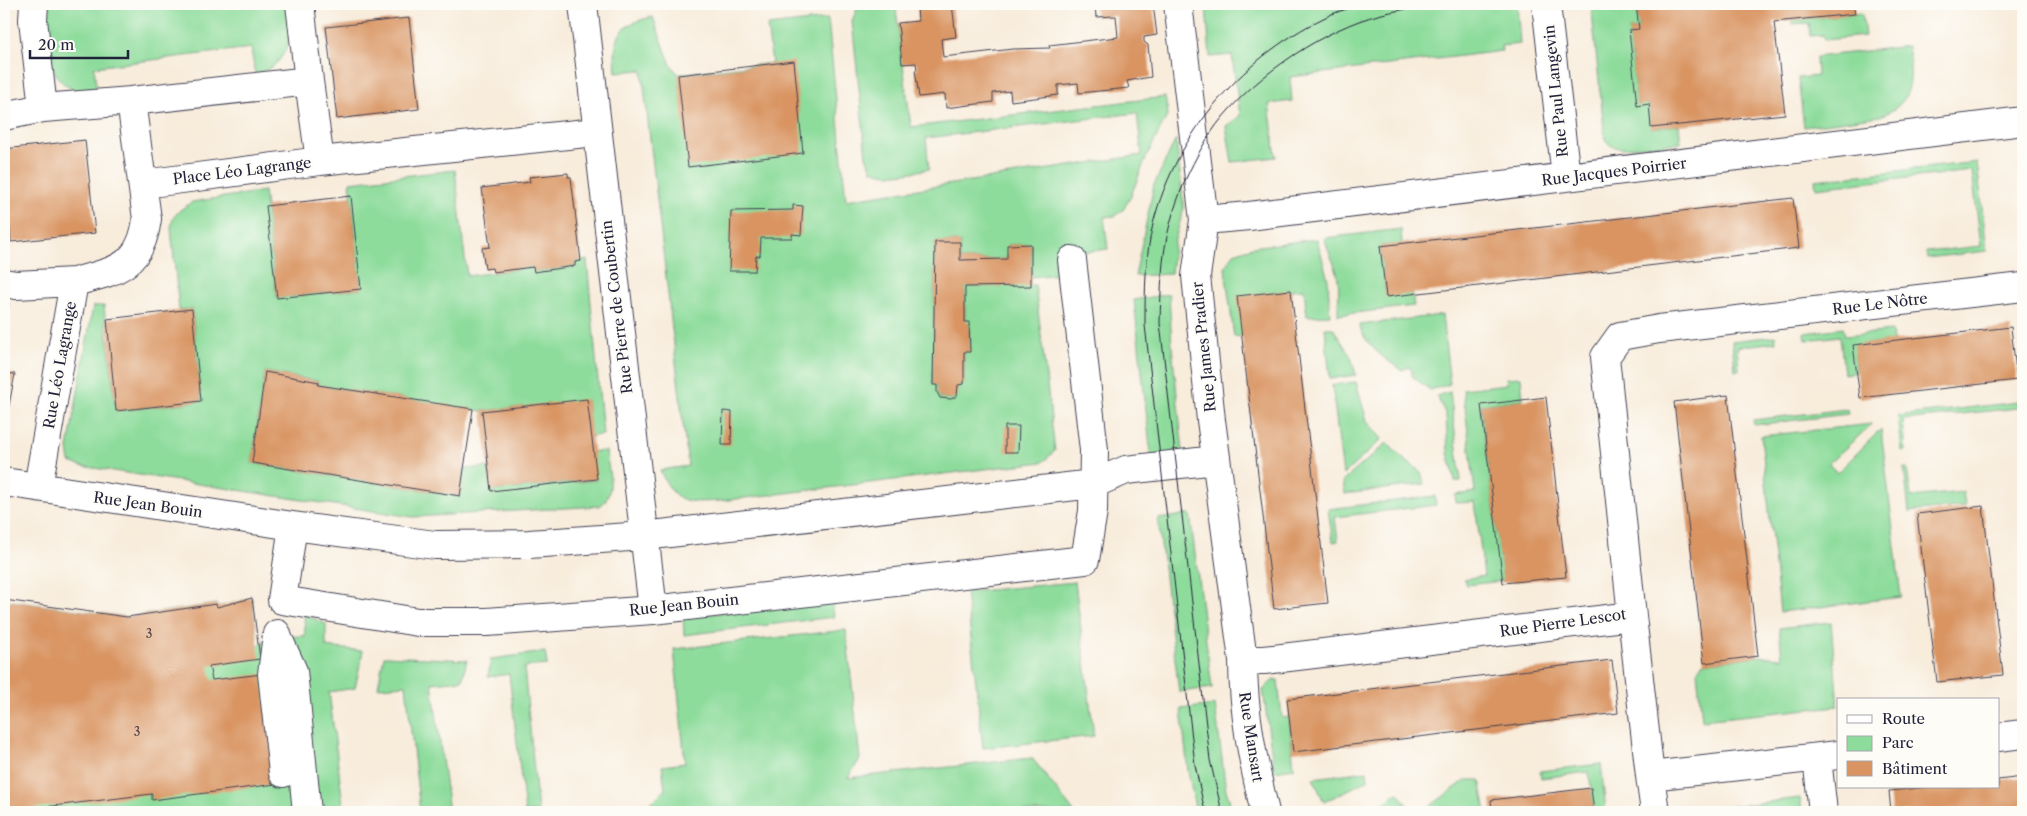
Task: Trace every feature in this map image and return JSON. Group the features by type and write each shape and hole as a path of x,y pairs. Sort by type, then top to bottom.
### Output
{"street":[{"path":"34,4 33,20 43,108"},
{"name":"Place Léo Lagrange","path":"143,184 320,161 308,81 300,4"},
{"name":"Rue Pierre de Coubertin","path":"583,4 596,132 653,610"},
{"name":"Rue James Pradier","path":"1178,4 1204,220 1196,276 1216,460 1243,660"},
{"name":"Rue Paul Langevin","path":"1546,4 1566,177"},
{"path":"4,116 43,108 131,101 308,81"},
{"path":"74,282 106,274 126,263 138,251 145,237 147,219 131,101"},
{"name":"Rue Jacques Poirrier","path":"1204,220 2023,122"},
{"path":"320,161 596,132"},
{"path":"1072,260 1094,450 1093,484"},
{"name":"Rue Léo Lagrange","path":"4,283 16,285 74,282 38,487"},
{"name":"Rue Le Nôtre","path":"1738,320 2023,287"},
{"name":"Rue Pierre Lescot","path":"1243,660 1264,660 1632,616 1605,357 1620,336 1659,329 1738,320"},
{"name":"Rue Jean Bouin","path":"4,482 293,526 436,545 529,544 644,536 1093,484 1126,470 1216,460"},
{"name":"Rue Jean Bouin","path":"282,600 384,617 444,623 516,620 653,610 1086,560 1093,510 1093,484"},
{"path":"283,773 272,674 293,526"},
{"path":"1632,616 1655,812"},
{"path":"277,636 293,671 307,812"},
{"name":"Rue Mansart","path":"1243,660 1243,691 1249,742 1265,812"},
{"path":"2000,737 2023,734"},
{"path":"1650,776 1828,756 1823,812"}],"green space":[{"path":"45,4 286,4 291,29 287,46 279,60 269,69 255,74 251,48 94,67 97,93 79,91 66,85 57,76 48,50"},
{"path":"859,4 947,4 896,9 911,127 1165,97 1168,114 1146,158 1130,198 1123,210 1115,216 1104,217 1108,249 1056,255 1058,274 1031,277 1031,244 1008,245 1007,259 960,260 960,242 935,242 933,384 937,385 937,392 940,398 951,399 957,396 958,385 964,384 964,352 970,351 969,322 965,322 965,287 1035,285 1055,451 1043,462 720,501 698,502 682,499 671,489 660,470 688,466 642,70 616,72 615,50 620,34 625,29 641,20 653,17 670,63 678,74 772,63 767,26 828,19 846,200 1142,155 1137,113 926,138 929,169 893,174 872,170 866,156 852,21"},
{"path":"1226,4 1517,4 1520,44 1501,46 1502,51 1290,77 1292,101 1269,104 1276,157 1232,162 1226,126 1240,116 1232,55 1210,57 1206,6"},
{"path":"1591,4 1636,4 1639,29 1629,30 1637,105 1649,104 1651,128 1679,125 1681,143 1622,148 1612,146 1605,139"},
{"path":"1862,13 1865,36 1824,40 1823,35 1810,36 1809,23 1792,24 1792,20"},
{"path":"1908,46 1909,88 1900,104 1880,116 1804,127 1798,78 1817,76 1816,57"},
{"path":"1176,139 1184,208 1174,243 1171,274 1135,276 1154,185"},
{"path":"1977,162 1987,251 1927,258 1926,252 1981,246 1972,171 1816,188 1815,180"},
{"path":"455,170 467,276 533,267 535,272 575,266 575,262 587,260 603,435 591,436 587,400 482,411 318,385 318,381 265,372 252,463 460,496 464,469 488,467 492,491 596,480 593,452 606,451 610,488 605,501 600,506 413,517 81,466 70,462 68,448 93,306 104,306 116,411 201,401 192,309 179,310 171,228 173,218 180,210 192,202 264,191 277,298 361,289 350,182"},
{"path":"1401,229 1402,244 1380,246 1386,296 1412,293 1414,306 1338,315 1338,278 1325,238"},
{"path":"1317,239 1328,280 1330,315 1307,316 1304,289 1291,290 1242,336 1234,337 1225,268 1234,253 1252,247"},
{"path":"1169,294 1172,347 1183,452 1151,456 1134,300"},
{"path":"1442,315 1450,384 1430,390 1412,376 1412,371 1409,367 1402,370 1376,351 1362,333 1359,325"},
{"path":"1325,328 1333,328 1351,357 1356,375 1330,379"},
{"path":"1843,328 1845,336 1892,331 1893,341 1854,345 1856,372 1844,374 1840,336 1806,340 1805,333"},
{"path":"1775,336 1776,342 1737,347 1739,370 1735,370 1732,341"},
{"path":"1521,377 1523,399 1481,405 1503,581 1466,585 1464,579 1484,576 1475,502 1456,503 1455,495 1475,492 1463,389 1507,384 1506,378"},
{"path":"1356,382 1367,421 1382,439 1343,475 1332,385"},
{"path":"1450,392 1461,481 1455,481 1448,452 1446,415 1437,396"},
{"path":"2018,402 2018,408 1903,420 1906,451 1902,451 1898,416"},
{"path":"1847,409 1848,414 1754,425 1753,420"},
{"path":"1872,424 1829,463 1837,473 1881,429 1901,597 1780,612 1761,436"},
{"path":"1387,443 1402,458 1421,472 1424,484 1345,494 1343,481"},
{"path":"1904,468 1907,468 1911,497 1963,492 1965,506 1909,512"},
{"path":"1435,496 1436,505 1335,517 1338,541 1333,542 1328,509"},
{"path":"1190,514 1212,688 1179,692 1158,519"},
{"path":"1075,582 1094,736 983,748 966,592"},
{"path":"252,598 258,646 269,637 305,636 304,614 326,624 326,647 363,651 355,688 329,692 344,812 4,812 4,600 127,617 216,604 218,607"},
{"path":"832,600 834,617 684,635 683,617"},
{"path":"1831,622 1837,706 1702,720 1697,671 1704,663 1758,656 1782,658 1779,628"},
{"path":"846,630 860,759 848,778 1032,758 1074,812 600,812 644,809 665,790 662,766 685,763 674,649"},
{"path":"545,652 547,665 524,667 538,812 525,812 509,674 488,677 491,659"},
{"path":"384,656 467,660 462,680 432,683 449,812 420,812 406,685 378,687"},
{"path":"1273,680 1278,680 1282,718 1289,717 1294,768 1274,771 1263,690"},
{"path":"1215,705 1226,790 1233,812 1196,812 1188,771 1181,709"},
{"path":"1601,764 1606,812 1594,812 1589,772 1541,778 1540,771"},
{"path":"1367,771 1368,780 1324,802 1313,778"},
{"path":"1466,780 1480,780 1486,812 1422,812"},
{"path":"1397,792 1407,804 1395,812 1374,812"},
{"path":"1800,798 1802,812 1686,812"}],"building":[{"path":"952,4 956,37 941,39 943,57 1013,49 1050,48 1049,45 1118,37 1116,16 1096,17 1095,4 1153,4 1157,35 1144,37 1144,42 1148,45 1151,77 1127,81 1129,88 1079,93 1078,83 1058,85 1058,95 1011,101 1010,91 993,93 993,102 946,108 945,94 919,97 915,70 917,70 916,63 902,64 898,23 918,21 917,7"},
{"path":"1636,4 1853,4 1855,14 1774,22 1785,114 1651,128 1649,104 1637,106 1629,30 1639,29"},
{"path":"409,18 419,109 337,119 326,27"},
{"path":"794,61 803,153 688,167 678,75"},
{"path":"85,140 95,233 11,242 4,149"},
{"path":"568,173 568,177 571,177 581,261 575,262 575,266 534,272 533,267 493,272 492,268 485,269 482,248 490,247 482,188 530,182 529,177"},
{"path":"351,196 361,289 277,298 266,206"},
{"path":"1793,198 1799,248 1386,297 1380,246"},
{"path":"793,205 803,206 801,235 792,234 792,238 761,238 760,256 756,256 755,271 729,271 731,211 793,210"},
{"path":"935,242 960,242 960,260 1007,259 1007,245 1031,244 1031,286 965,287 965,322 969,322 970,352 964,352 964,384 958,385 957,396 951,399 940,398 937,392 937,385 933,385"},
{"path":"1291,290 1328,603 1274,609 1237,296"},
{"path":"4,302 9,303 5,330 4,330"},
{"path":"192,309 201,401 116,411 107,319"},
{"path":"2011,327 2017,380 1860,398 1853,345"},
{"path":"265,372 319,382 318,385 473,409 460,496 252,463"},
{"path":"4,373 15,374 6,421 4,420"},
{"path":"1728,395 1758,656 1704,663 1674,402"},
{"path":"1546,397 1566,577 1503,583 1481,405"},
{"path":"587,399 597,479 491,491 482,411"},
{"path":"723,411 732,412 731,445 722,445"},
{"path":"1005,426 1019,426 1018,452 1005,452"},
{"path":"1983,506 2003,675 1937,682 1917,514"},
{"path":"252,598 260,659 209,666 212,680 262,674 276,784 152,800 152,794 4,812 4,600 127,617 216,604 217,607"},
{"path":"1612,660 1618,713 1293,752 1287,699"},
{"path":"2023,777 2023,812 1891,812 1889,791 1919,788 2000,788 2000,780"},
{"path":"1591,788 1594,812 1492,812 1491,800"}],"tram line":[{"path":"1205,812 1195,765 1145,325 1146,274 1150,236 1164,190 1179,158 1197,127 1219,99 1244,73 1271,50 1301,30 1332,14 1364,4"},
{"path":"1222,812 1210,760 1160,323 1163,261 1170,224 1188,173 1204,144 1233,106 1272,70 1316,41 1359,21 1391,12 1445,4"}]}
